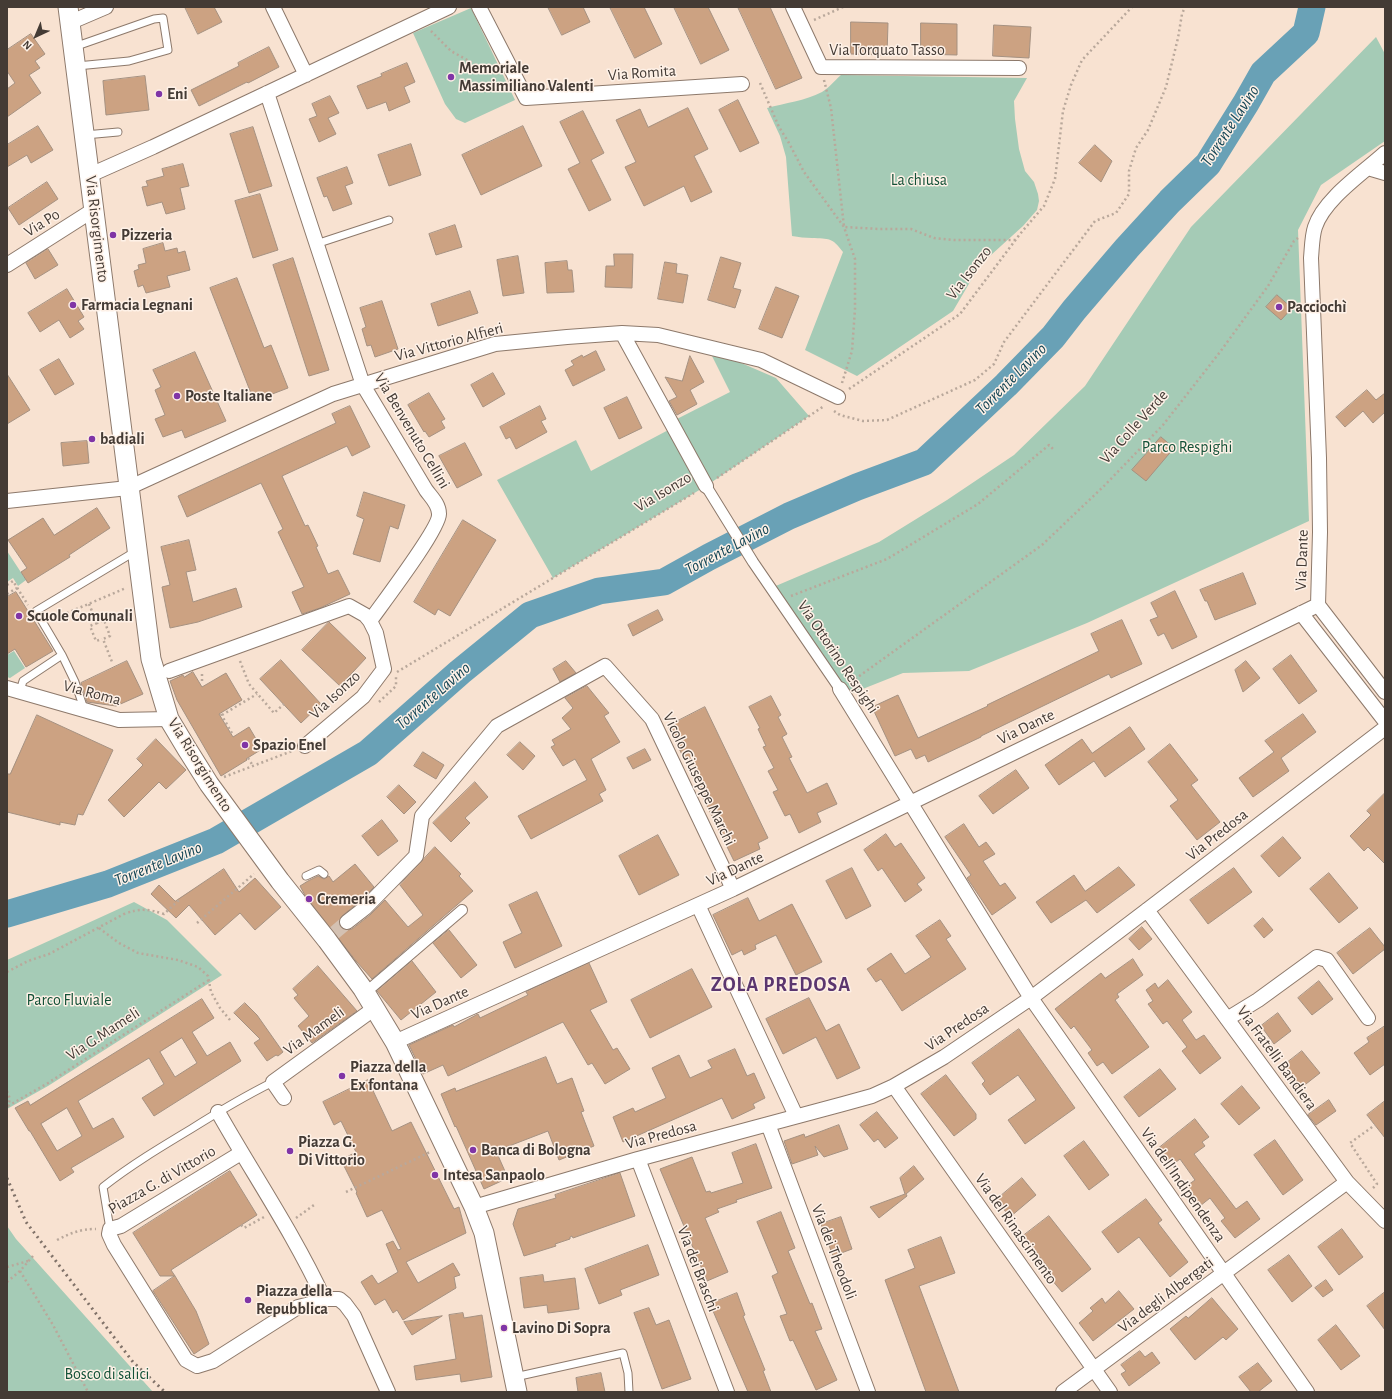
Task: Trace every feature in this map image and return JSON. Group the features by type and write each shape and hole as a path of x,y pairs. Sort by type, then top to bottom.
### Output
{"main road":[{"name":"Via Risorgimento","path":"69,15 95,210 128,488 138,550 151,659 169,718 209,784 280,881 330,937 395,1042 445,1145 484,1232 515,1384"}],"street":[{"name":"Via Risorgimento","path":"69,15 106,7"},
{"path":"273,7 306,74"},
{"path":"90,175 154,148 306,74 449,7"},
{"name":"Via Romita","path":"479,7 526,98 742,84"},
{"name":"Via Torquato Tasso","path":"793,7 821,67 1019,68"},
{"name":"Via Benvenuto Cellini","path":"267,93 363,385 437,506 439,515 432,533 370,621"},
{"path":"1368,168 1385,153"},
{"path":"1368,168 1385,173"},
{"name":"Via Dante","path":"395,1042 733,889 1318,605 1320,532 1319,458 1312,258 1313,236 1319,217 1330,202 1368,168"},
{"name":"Via Po","path":"7,265 95,210"},
{"name":"Via Vittorio Alfieri","path":"7,501 128,488 333,394 495,344 622,333 658,335 761,360 838,397"},
{"name":"Via Ottorino Respighi","path":"622,333 706,486 752,562 840,689 1031,998"},
{"path":"1318,605 1385,692"},
{"path":"168,671 349,606 365,615 370,621"},
{"path":"1301,613 1385,721"},
{"name":"Via Isonzo","path":"305,746 363,697 384,669 376,633 370,621"},
{"name":"Vicolo Giuseppe Marchi","path":"347,922 365,908 416,856 422,816 497,726 605,666 652,719 733,889"},
{"name":"Via Roma","path":"14,690 119,720 169,718"},
{"name":"Via Predosa","path":"474,1207 638,1159 872,1096 894,1086 944,1057 1031,998 1385,728"},
{"path":"698,905 796,1116"},
{"path":"370,1000 462,910"},
{"name":"Via Fratelli Bandiera","path":"1147,910 1347,1182 1385,1221"},
{"path":"1227,1019 1258,1000 1317,957 1327,960 1368,1018"},
{"name":"Via dell'Indipendenza","path":"1031,998 1308,1392"},
{"name":"Via Mameli","path":"273,1082 370,1000"},
{"path":"273,1082 284,1098"},
{"name":"Via del Rinascimento","path":"894,1086 1110,1392"},
{"name":"Piazza G. di Vittorio","path":"218,1112 285,1226 324,1299"},
{"name":"Via dei Theodoli","path":"768,1124 868,1392"},
{"name":"Piazza G. di Vittorio","path":"110,1229 121,1226 241,1153"},
{"name":"Via dei Braschi","path":"638,1159 727,1392"},
{"name":"Via degli Albergati","path":"1063,1392 1347,1182"},
{"path":"110,1229 110,1234 114,1245 186,1360 197,1366 213,1361 298,1307 310,1304 317,1300 339,1299 354,1316 388,1392"}],"lane":[{"path":"74,47 154,19 163,18 168,50 129,61 76,66"},
{"path":"85,135 118,132"},
{"path":"316,244 389,220"},
{"path":"84,709 75,682 62,655 36,611 138,550"},
{"path":"14,690 23,681 62,655"},
{"path":"306,876 319,870 324,874"},
{"name":"Piazza G. di Vittorio","path":"110,1229 103,1187 135,1164 218,1112 273,1082"},
{"path":"515,1384 623,1353 628,1373 629,1392"}],"path":[{"path":"802,25 843,7"},
{"name":"Via Isonzo","path":"375,706 396,686 396,673 706,486 960,314 1020,234 1044,206 1055,179 1063,111 1071,85 1082,60 1132,7"},
{"path":"826,405 840,415 863,421 887,420 975,380 994,364 1004,342 1095,221 1116,213 1129,194 1129,171 1136,148 1148,130 1166,87 1178,38 1182,14 1185,7"},
{"path":"421,20 450,51 485,70 517,80"},
{"path":"821,67 831,108 844,227 855,259 855,309 852,351 845,370"},
{"path":"760,83 779,127 804,172 844,227"},
{"path":"844,227 879,229 911,228 934,238 954,240 1016,240"},
{"name":"Via Colle Verde","path":"840,689 1042,545 1104,486 1163,425 1220,352 1259,298 1299,236"},
{"path":"780,601 887,559 978,504 1049,445 1054,449"},
{"path":"7,585 13,581 17,588 7,594"},
{"path":"48,621 142,582"},
{"path":"89,604 97,623"},
{"path":"104,620 110,636 96,641 90,626 97,623 104,620"},
{"path":"102,639 112,662"},
{"path":"234,647 249,684 257,694 274,713 284,704"},
{"path":"202,684 203,677"},
{"path":"233,735 221,714 257,694"},
{"path":"209,784 213,781 305,746"},
{"path":"248,758 253,766"},
{"path":"197,924 259,870"},
{"path":"7,972 28,961 49,954 124,914 136,910 151,910 164,914 179,900"},
{"path":"99,928 119,943 138,953 178,960 198,967 208,976 212,992 220,1008 230,1020"},
{"name":"Via G.Mameli","path":"7,1107 48,1083 209,980"},
{"path":"7,1091 10,1099 7,1107"},
{"path":"1364,1199 1377,1184 1350,1143 1374,1124"},
{"path":"346,1192 445,1145"},
{"path":"242,1225 244,1228 267,1215"},
{"path":"57,1240 73,1232 87,1229 110,1229"},
{"path":"7,1282 20,1271 33,1256"},
{"path":"7,1267 28,1261"},
{"path":"20,1271 53,1325 88,1392"}],"green space":[{"path":"471,8 515,100 465,123 456,119 445,104 413,33"},
{"name":"Parco Respighi","path":"1376,37 1385,54 1385,141 1321,185 1298,230 1309,521 1087,623 969,671 903,673 845,696 771,588 879,542 947,500 1014,455 1085,386 1191,227"},
{"name":"La chiusa","path":"841,75 1027,78 1014,101 1015,119 1019,149 1025,171 1034,182 1039,201 1037,210 1023,226 980,265 953,311 857,376 805,350 843,252 833,241 830,240 792,236 786,157 780,136 767,108 802,100 822,92"},
{"path":"711,354 732,359 776,378 809,416 706,486 553,578 497,480 576,440 591,471 674,427 671,422 730,392"},
{"path":"7,551 26,580 18,586 13,578 7,582"},
{"path":"14,651 25,668 10,678 7,677 7,655"},
{"name":"Parco Fluviale","path":"134,902 167,920 222,975 48,1086 7,1109 7,960"},
{"name":"Bosco di salici","path":"7,1226 16,1239 153,1392 7,1392"}],"building":[{"path":"185,7 214,7 222,22 198,34"},
{"path":"548,7 583,7 590,22 562,35"},
{"path":"610,7 644,7 662,44 635,58"},
{"path":"674,7 708,7 729,50 701,64"},
{"path":"738,7 770,7 802,78 776,89"},
{"path":"851,22 888,23 887,55 851,54"},
{"path":"921,23 957,24 957,55 921,54"},
{"path":"994,25 1031,27 1029,58 993,56"},
{"path":"31,34 45,54 35,61 40,68 29,75 41,93 7,117 7,89 15,83 7,71 7,50"},
{"path":"269,47 279,67 199,106 191,90 239,66 238,63"},
{"path":"407,63 415,82 404,87 410,102 389,111 386,102 367,109 357,86 382,76 381,74"},
{"path":"145,76 149,110 106,115 103,81"},
{"path":"330,96 339,113 328,118 336,134 319,142 309,119 317,116 312,104"},
{"path":"738,100 759,143 740,152 719,110"},
{"path":"688,108 708,149 694,156 712,192 691,202 684,186 644,206 625,167 636,162 616,120 640,109 648,127"},
{"path":"583,111 604,153 591,160 611,200 589,211 568,169 580,163 560,122"},
{"path":"38,126 53,150 31,163 27,155 7,167 7,145"},
{"path":"523,126 542,166 481,195 462,155"},
{"path":"253,127 272,186 249,193 230,134"},
{"path":"411,144 421,175 389,186 378,155"},
{"path":"1095,145 1112,161 1101,182 1079,163"},
{"path":"183,164 189,186 180,188 185,209 166,214 162,202 147,206 142,187 148,186 146,181 164,176 162,169"},
{"path":"347,167 353,183 345,186 352,204 333,211 327,196 324,197 317,178"},
{"path":"47,182 58,199 19,225 8,208"},
{"path":"260,194 278,250 253,258 235,201"},
{"path":"455,225 462,247 436,255 429,234"},
{"path":"163,243 165,251 177,248 178,253 185,251 190,270 167,276 170,287 146,293 143,285 138,287 134,271 139,269 138,265 146,263 143,249"},
{"path":"48,249 58,265 35,279 26,263"},
{"path":"614,254 633,254 632,288 605,287 606,266 614,266"},
{"path":"518,256 524,293 503,296 497,260"},
{"path":"721,257 741,263 733,288 741,290 735,308 708,300"},
{"path":"293,258 329,370 309,376 273,265"},
{"path":"567,261 568,270 572,270 574,292 547,293 545,263"},
{"path":"665,262 677,264 676,273 688,275 683,303 658,299"},
{"path":"237,278 264,348 271,345 288,388 254,401 210,288"},
{"path":"776,287 799,296 782,338 759,329"},
{"path":"67,289 84,317 78,321 84,329 70,338 59,320 40,332 28,313"},
{"path":"470,291 478,313 438,326 431,304"},
{"name":"Pacciochì","path":"1277,295 1292,308 1281,320 1266,307"},
{"path":"382,301 398,349 375,357 371,345 367,346 362,329 366,327 360,308"},
{"path":"596,351 605,370 573,386 565,370 574,365 571,361 582,355 583,357"},
{"path":"195,352 226,421 185,438 182,430 163,437 155,419 165,415 155,390 161,387 153,370"},
{"path":"690,356 704,382 690,390 697,404 677,415 669,401 677,397 665,377 682,381"},
{"path":"59,359 74,384 55,395 40,370"},
{"path":"493,373 505,394 483,407 471,385"},
{"path":"7,374 30,410 7,424"},
{"path":"1367,390 1376,400 1385,393 1385,412 1373,423 1363,411 1345,427 1336,417"},
{"path":"429,393 445,419 441,421 445,428 429,437 425,431 424,432 408,405"},
{"path":"627,397 642,428 619,439 604,408"},
{"path":"350,406 370,447 352,456 347,446 282,476 305,526 308,525 318,546 316,547 328,574 338,570 350,594 320,608 302,614 292,592 304,587 278,532 283,529 261,483 187,517 178,496 336,423 332,414"},
{"path":"540,406 546,419 541,421 547,432 516,449 510,437 506,439 500,427"},
{"path":"1161,437 1174,448 1146,481 1132,470"},
{"path":"87,441 89,463 63,466 61,443"},
{"path":"465,443 482,475 457,488 439,456"},
{"path":"364,492 405,505 398,529 390,526 380,562 353,554 364,519 357,516"},
{"path":"97,508 110,528 69,555 70,557 28,583 21,572 27,568 8,540 43,518 54,535"},
{"path":"463,520 496,540 450,616 438,609 435,615 414,602"},
{"path":"189,540 196,570 186,572 193,602 236,588 242,607 198,622 170,628 162,587 170,585 161,547"},
{"path":"1243,573 1256,604 1215,620 1207,601 1205,601 1200,590"},
{"path":"1175,591 1197,637 1172,649 1164,633 1158,636 1150,620 1158,617 1151,603"},
{"name":"Scuole Comunali","path":"16,592 53,651 26,667 15,649 7,654 7,597"},
{"path":"658,610 663,620 633,636 628,625"},
{"path":"1122,620 1142,664 1111,678 1109,674 928,762 925,755 916,759 911,749 895,756 872,707 898,695 918,738 988,706 987,705 1099,651 1091,634"},
{"path":"329,622 366,658 340,686 302,650"},
{"path":"1291,655 1317,691 1299,704 1273,669"},
{"path":"281,660 321,704 301,723 260,679"},
{"path":"127,661 143,694 116,706 87,702 81,683"},
{"path":"566,661 576,673 560,682 553,669"},
{"path":"1246,661 1260,678 1243,692 1235,670"},
{"path":"193,672 202,687 226,673 242,700 219,714 233,737 249,727 262,749 221,776 177,700 170,681 183,675 184,677"},
{"path":"587,686 609,713 604,716 620,742 591,759 606,790 599,794 603,801 531,839 518,816 587,780 575,759 563,766 551,747 555,745 552,740 571,729 562,718 573,708 565,698"},
{"path":"771,696 781,715 778,717 787,734 782,737 792,757 789,758 807,793 827,783 837,804 817,813 821,822 799,833 790,814 785,816 773,792 778,790 768,771 774,768 763,747 766,746 758,729 760,728 749,707"},
{"path":"705,707 768,838 758,843 760,849 734,861 668,726"},
{"path":"1303,714 1316,732 1281,758 1289,771 1253,797 1239,778 1274,752 1265,741"},
{"path":"37,715 113,750 83,815 78,814 75,825 60,822 60,825 7,812 7,774 10,774"},
{"path":"1130,727 1145,749 1105,777 1094,761 1059,785 1045,765 1082,739 1092,753"},
{"path":"156,739 186,770 166,789 159,782 124,817 108,800 143,765 137,759"},
{"path":"520,742 535,756 523,770 507,755"},
{"path":"1170,744 1198,780 1191,785 1220,822 1197,840 1170,806 1178,800 1148,762"},
{"path":"645,749 651,760 633,769 627,758"},
{"path":"423,752 444,765 436,779 414,766"},
{"path":"1016,770 1029,788 993,814 979,796"},
{"path":"475,782 488,797 465,818 470,823 451,842 433,823"},
{"path":"399,785 416,802 404,814 387,797"},
{"path":"1385,793 1385,864 1368,847 1364,851 1350,836 1371,815 1367,811"},
{"path":"382,820 398,841 378,856 362,836"},
{"path":"964,824 979,847 986,842 995,854 983,861 1000,886 1005,883 1016,898 992,915 967,878 971,875 945,837"},
{"path":"886,834 895,847 901,843 925,878 917,884 922,890 905,902 882,868 878,871 864,850"},
{"path":"658,835 679,875 639,895 619,856"},
{"path":"1283,837 1301,858 1279,877 1261,856"},
{"path":"435,847 461,874 459,876 473,891 372,979 306,897 300,886 318,876 324,879 329,876 333,882 355,864 374,887 342,916 339,923 341,927 348,930 352,929 370,915 385,900 408,927 423,915 400,885"},
{"path":"1119,867 1135,885 1097,913 1086,900 1051,923 1036,902 1074,875 1085,891"},
{"path":"852,868 871,906 846,919 826,881"},
{"path":"1234,868 1252,892 1208,924 1190,900"},
{"path":"224,869 239,892 255,878 281,907 255,930 240,913 215,935 189,905 176,918 151,894 159,885 175,901"},
{"path":"1329,873 1358,908 1339,923 1310,889"},
{"path":"537,892 562,946 515,968 503,942 522,933 509,905"},
{"path":"748,898 759,921 792,904 822,962 796,975 776,935 755,945 756,949 744,955 742,950 732,955 713,915"},
{"path":"1263,918 1273,930 1264,938 1254,926"},
{"path":"940,920 951,936 946,939 966,969 902,1011 881,979 876,982 867,969 891,953 905,974 931,957 916,936"},
{"path":"1142,927 1152,939 1139,950 1129,939"},
{"path":"1370,928 1385,949 1353,974 1337,953"},
{"path":"449,930 477,965 461,978 433,943"},
{"path":"1133,959 1143,975 1117,994 1119,997 1115,1000 1149,1047 1112,1074 1103,1062 1097,1066 1088,1053 1092,1050 1074,1026 1071,1029 1055,1009 1101,973 1105,978"},
{"path":"412,961 436,992 401,1020 377,991"},
{"path":"589,963 607,1002 590,1010 613,1050 617,1048 630,1069 605,1084 592,1063 588,1065 563,1022 448,1076 443,1065 423,1074 409,1045 453,1025 454,1027 478,1014 480,1018 528,995 526,992"},
{"path":"318,966 357,1011 312,1043 298,1026 309,1016 294,998 298,995 293,989"},
{"path":"692,969 712,1007 650,1038 631,1000"},
{"path":"1168,980 1192,1012 1182,1020 1196,1040 1204,1035 1221,1058 1200,1074 1182,1051 1187,1047 1167,1021 1163,1024 1148,1004 1153,1001 1146,990 1155,983 1158,988"},
{"path":"1319,981 1333,999 1312,1015 1298,998"},
{"path":"809,998 826,1031 839,1024 860,1068 837,1079 816,1037 783,1054 766,1019"},
{"path":"202,999 214,1018 192,1032 207,1056 230,1042 241,1061 154,1116 142,1098 164,1084 149,1058 78,1101 93,1129 113,1118 124,1137 71,1168 74,1172 60,1181 15,1108 28,1101 30,1105","holes":["182,1038 197,1063 175,1077 160,1052","67,1108 82,1136 57,1151 41,1124"]},
{"path":"245,1003 257,1015 283,1052 278,1056 276,1055 267,1061 254,1043 260,1039 234,1013"},
{"path":"1278,1013 1291,1031 1274,1044 1261,1026"},
{"path":"1385,1026 1385,1064 1370,1075 1354,1053 1369,1042 1367,1038"},
{"path":"1019,1029 1075,1108 1025,1144 1008,1120 1036,1100 1018,1075 990,1095 982,1084 985,1081 972,1063"},
{"path":"735,1049 747,1076 754,1073 765,1098 753,1104 755,1108 732,1119 722,1098 623,1142 613,1117 633,1108 635,1112 666,1098 652,1068 679,1055 690,1078 712,1068 708,1061"},
{"path":"1302,1051 1320,1073 1297,1091 1279,1069"},
{"path":"546,1057 557,1084 572,1078 584,1111 581,1112 594,1146 559,1160 548,1131 496,1151 508,1178 484,1189 441,1094 455,1088 456,1091"},
{"path":"1160,1069 1176,1089 1139,1117 1124,1097"},
{"path":"946,1075 976,1114 976,1119 954,1136 921,1094"},
{"path":"368,1080 392,1131 411,1122 454,1209 459,1207 466,1233 406,1262 418,1283 453,1263 460,1275 454,1277 456,1288 403,1320 397,1310 393,1313 385,1299 375,1305 361,1282 372,1275 378,1284 398,1272 386,1244 393,1241 398,1250 401,1249 382,1210 367,1217 356,1193 357,1192 341,1160 356,1152 341,1121 334,1125 323,1102"},
{"path":"1242,1086 1260,1108 1239,1125 1221,1104"},
{"path":"1329,1100 1336,1111 1316,1125 1308,1115"},
{"path":"1385,1101 1385,1138 1367,1115"},
{"path":"877,1112 898,1138 885,1148 878,1139 874,1142 860,1125"},
{"path":"1195,1119 1209,1137 1202,1142 1205,1146 1194,1154 1236,1209 1247,1201 1260,1219 1235,1238 1221,1221 1225,1218 1210,1198 1200,1206 1185,1187 1195,1180 1180,1159 1172,1165 1159,1148"},
{"path":"839,1125 848,1149 824,1157 815,1146 818,1155 792,1164 784,1141 804,1134 805,1137"},
{"path":"1275,1140 1303,1180 1283,1195 1254,1155"},
{"path":"1084,1141 1109,1175 1089,1190 1064,1156"},
{"path":"756,1144 772,1188 736,1200 737,1202 717,1209 719,1212 705,1218 728,1272 707,1281 660,1169 692,1157 706,1192 710,1191 711,1193 743,1183 732,1153"},
{"path":"914,1166 924,1179 906,1194 907,1196 879,1218 870,1207 905,1194 900,1178"},
{"path":"230,1171 257,1215 171,1270 175,1276 160,1276 133,1233"},
{"path":"620,1173 635,1216 573,1238 572,1236 570,1239 555,1244 556,1246 524,1256 513,1224 518,1209 556,1198 555,1195"},
{"path":"1022,1178 1036,1195 1010,1217 996,1200"},
{"path":"1146,1199 1162,1220 1158,1223 1188,1262 1170,1277 1139,1237 1118,1253 1102,1232"},
{"path":"781,1212 795,1248 788,1251 810,1304 812,1303 822,1329 815,1331 837,1380 816,1390 793,1340 790,1341 780,1316 787,1314 772,1276 778,1273 757,1222"},
{"path":"1049,1216 1091,1269 1062,1292 1046,1273 1050,1270 1023,1236"},
{"path":"841,1217 852,1249 833,1256 821,1224"},
{"path":"1342,1229 1363,1257 1339,1275 1318,1247"},
{"path":"941,1237 955,1273 919,1286 959,1392 926,1392 885,1280 915,1268 908,1250"},
{"path":"648,1245 659,1275 620,1290 622,1295 599,1304 585,1269"},
{"path":"1289,1255 1312,1286 1292,1302 1268,1270"},
{"path":"543,1275 544,1282 575,1278 579,1309 548,1313 547,1305 524,1308 520,1278"},
{"path":"175,1276 196,1311 209,1344 194,1354 153,1291"},
{"path":"1326,1280 1333,1290 1323,1297 1315,1288"},
{"path":"1119,1291 1134,1309 1093,1341 1079,1323 1093,1311 1090,1308 1102,1298 1105,1303"},
{"path":"1385,1292 1385,1330 1367,1306"},
{"path":"737,1293 745,1315 743,1316 765,1370 763,1371 771,1392 748,1392 710,1304"},
{"path":"1212,1298 1238,1329 1226,1340 1223,1337 1195,1360 1170,1329 1186,1316 1188,1318"},
{"path":"649,1308 656,1325 669,1320 691,1379 662,1389 634,1313"},
{"path":"463,1313 464,1318 482,1315 492,1377 461,1382 460,1374 416,1380 414,1366 456,1359 449,1315"},
{"path":"442,1316 412,1335 404,1322"},
{"path":"1336,1325 1360,1356 1341,1370 1318,1340"},
{"path":"1140,1351 1145,1357 1152,1352 1160,1363 1129,1386 1121,1374 1126,1371 1121,1365"},
{"path":"1258,1363 1272,1381 1258,1392 1251,1392 1239,1377"},
{"path":"601,1373 605,1392 578,1392 576,1378"}],"waterway":[{"name":"Torrente Lavino","path":"7,914 108,884 216,841 368,753 460,672 530,615 599,591 664,582 789,516 857,487 924,462 1006,385 1053,337 1127,248 1170,201 1208,164 1263,73 1306,33 1312,7"}],"tunnel":[{"path":"333,934 347,922"}],"railway":[{"path":"7,1178 26,1222 133,1362 165,1392"}],"place":[{"name":"Memoriale Massimiliano Valenti","path":"451,77"},
{"name":"Eni","path":"159,94"},
{"name":"Pizzeria","path":"113,235"},
{"name":"Farmacia Legnani","path":"73,305"},
{"name":"Pacciochì","path":"1279,307"},
{"name":"Poste Italiane","path":"177,396"},
{"name":"badiali","path":"92,439"},
{"name":"Scuole Comunali","path":"19,616"},
{"name":"Spazio Enel","path":"245,745"},
{"name":"Cremeria","path":"309,899"},
{"name":"Piazza della Ex fontana","path":"342,1076"},
{"name":"Banca di Bologna","path":"473,1150"},
{"name":"Piazza G. Di Vittorio","path":"290,1151"},
{"name":"Intesa Sanpaolo","path":"435,1175"},
{"name":"Piazza della Repubblica","path":"248,1300"},
{"name":"Lavino Di Sopra","path":"504,1328"}],"district":[{"name":"ZOLA PREDOSA","path":"781,985"}]}
